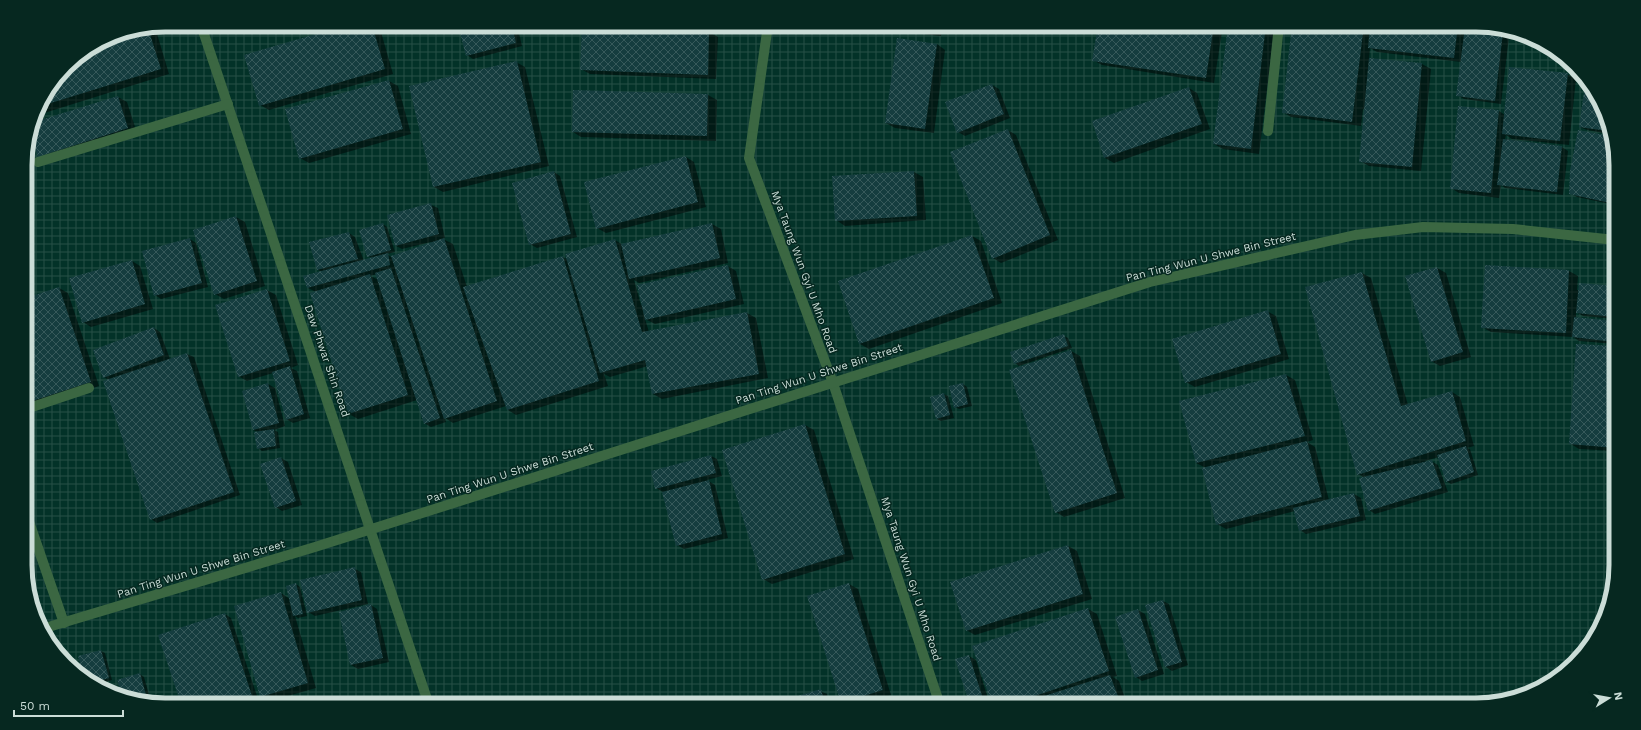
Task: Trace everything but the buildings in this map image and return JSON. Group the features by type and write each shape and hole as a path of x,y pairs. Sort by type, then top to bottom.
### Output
{"street":[{"name":"Daw Phwar Shin Road","path":"204,32 427,698"},
{"name":"Mya Taung Wun Gyi U Mho Road","path":"767,32 749,158 832,383 938,698"},
{"path":"1268,131 1278,32"},
{"path":"38,162 228,104"},
{"name":"Pan Ting Wun U Shwe Bin Street","path":"48,627 371,530 1150,282 1355,235 1423,227 1513,229 1609,239"},
{"path":"32,407 89,388"},
{"path":"32,530 64,622"}],"shaded area":[{"path":"156,32 1485,32 1527,42 1557,60 1570,71 1581,84 1599,114 1608,148 1609,565 1608,582 1599,616 1576,653 1550,676 1519,691 1485,698 156,698 114,688 84,670 71,659 60,646 42,616 33,582 32,156 42,114 65,77 77,65 91,54 114,42"}]}
